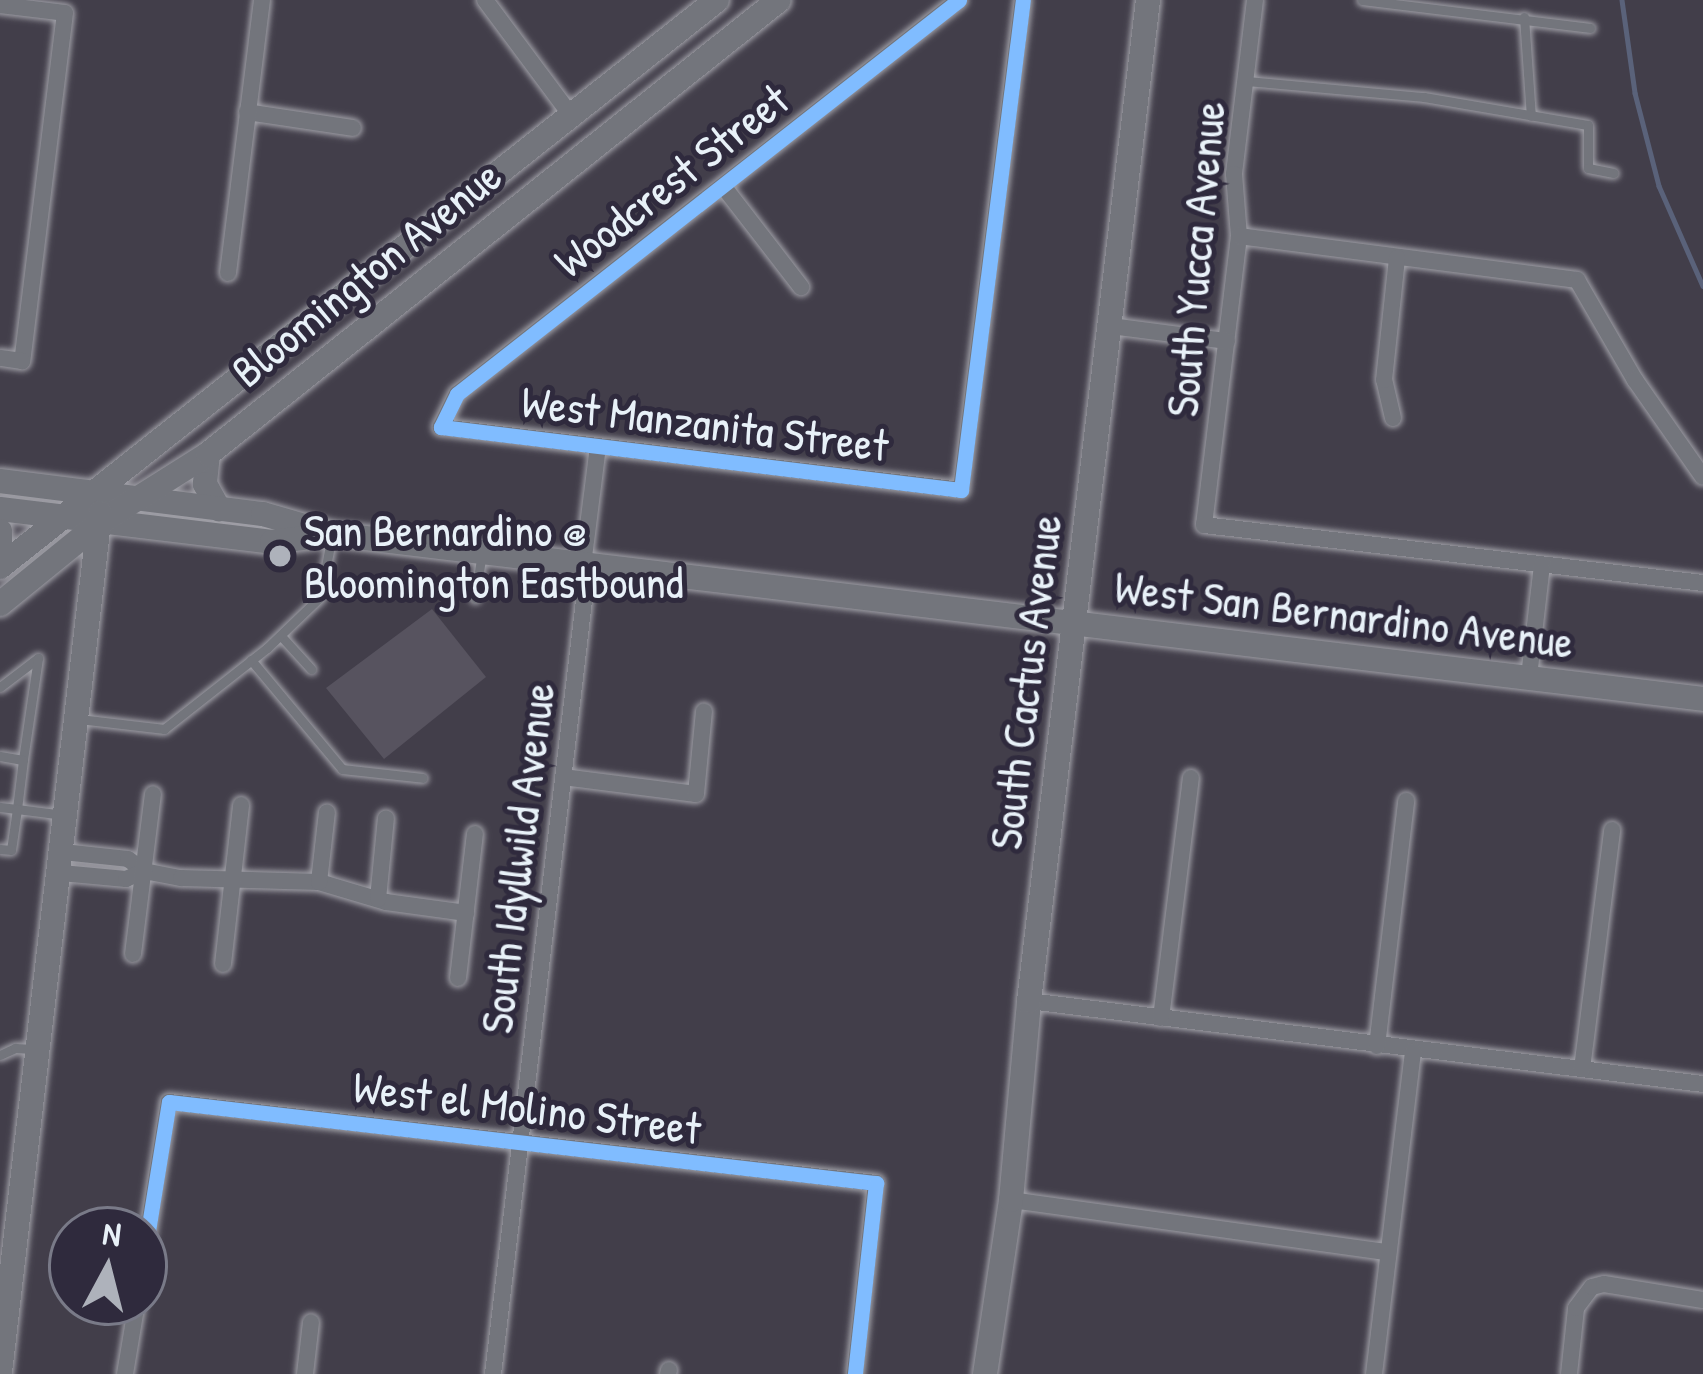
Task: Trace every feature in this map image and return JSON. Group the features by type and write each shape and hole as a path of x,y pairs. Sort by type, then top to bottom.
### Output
{"main road":[{"name":"Bloomington Avenue","path":"0,566 717,0"},
{"name":"Bloomington Avenue","path":"0,604 101,521 208,454 778,0"},
{"name":"South Cactus Avenue","path":"985,1374 1011,1200 1029,1001 1148,0"},
{"path":"208,454 205,484 219,509"},
{"name":"West San Bernardino Avenue","path":"0,481 263,514 332,534 1703,699"},
{"path":"0,1372 101,521 96,494"},
{"name":"West San Bernardino Avenue","path":"0,509 272,542 332,534"},
{"path":"0,531 0,556"}],"street":[{"path":"228,273 262,0"},
{"path":"485,0 570,114"},
{"name":"Woodcrest Street","path":"441,427 457,394 959,0"},
{"name":"West Manzanita Street","path":"441,427 961,490 1023,0"},
{"name":"South Yucca Avenue","path":"1255,0 1234,174 1239,236 1204,524 1542,565"},
{"path":"0,5 65,14 22,361 0,358"},
{"path":"247,112 353,128"},
{"path":"723,186 801,286"},
{"path":"1239,236 1577,280 1635,380 1703,477"},
{"path":"1393,418 1384,380 1397,258"},
{"path":"1111,326 1227,341"},
{"name":"South Idyllwild Avenue","path":"493,1374 598,447"},
{"path":"1529,677 1542,565 1703,583"},
{"path":"563,777 696,794 704,710"},
{"path":"1161,1018 1191,778"},
{"path":"134,954 153,794"},
{"path":"1377,1046 1406,801"},
{"path":"223,964 241,805"},
{"path":"319,882 327,812"},
{"path":"377,899 386,818"},
{"path":"1582,1070 1612,830"},
{"path":"458,978 475,834"},
{"path":"62,863 128,859 144,871 230,882 319,882 377,899 466,913"},
{"path":"1029,1001 1703,1084"},
{"path":"1374,1374 1413,1051"},
{"name":"West el Molino Street","path":"152,1206 169,1102 877,1184 855,1374"},
{"path":"1011,1200 1388,1252"},
{"path":"1569,1374 1576,1308 1585,1291 1604,1283 1703,1300"},
{"path":"304,1374 310,1322"},
{"path":"125,1374 132,1326"}],"lane":[{"path":"1362,0 1590,28"},
{"path":"1524,17 1531,116"},
{"path":"1247,80 1374,90 1588,125 1588,168 1614,173"},
{"path":"79,719 164,729 281,635 320,597 332,534"},
{"path":"475,598 482,553"},
{"path":"281,635 310,669"},
{"path":"0,687 38,658 11,850 0,849"},
{"path":"251,660 342,769 423,778"},
{"path":"0,756 23,760"},
{"path":"0,807 68,815"},
{"path":"0,1055 15,1048 40,1049"}],"building":[{"path":"432,609 486,677 384,759 326,688"}],"waterway":[{"path":"1622,0 1635,93 1659,186 1703,286"}],"cycle path":[{"path":"959,0 457,394 441,427 961,490 1023,0"},
{"path":"152,1206 169,1102 876,1183 855,1374"}],"place":[{"name":"San Bernardino @ Bloomington Eastbound","path":"280,556"}]}
